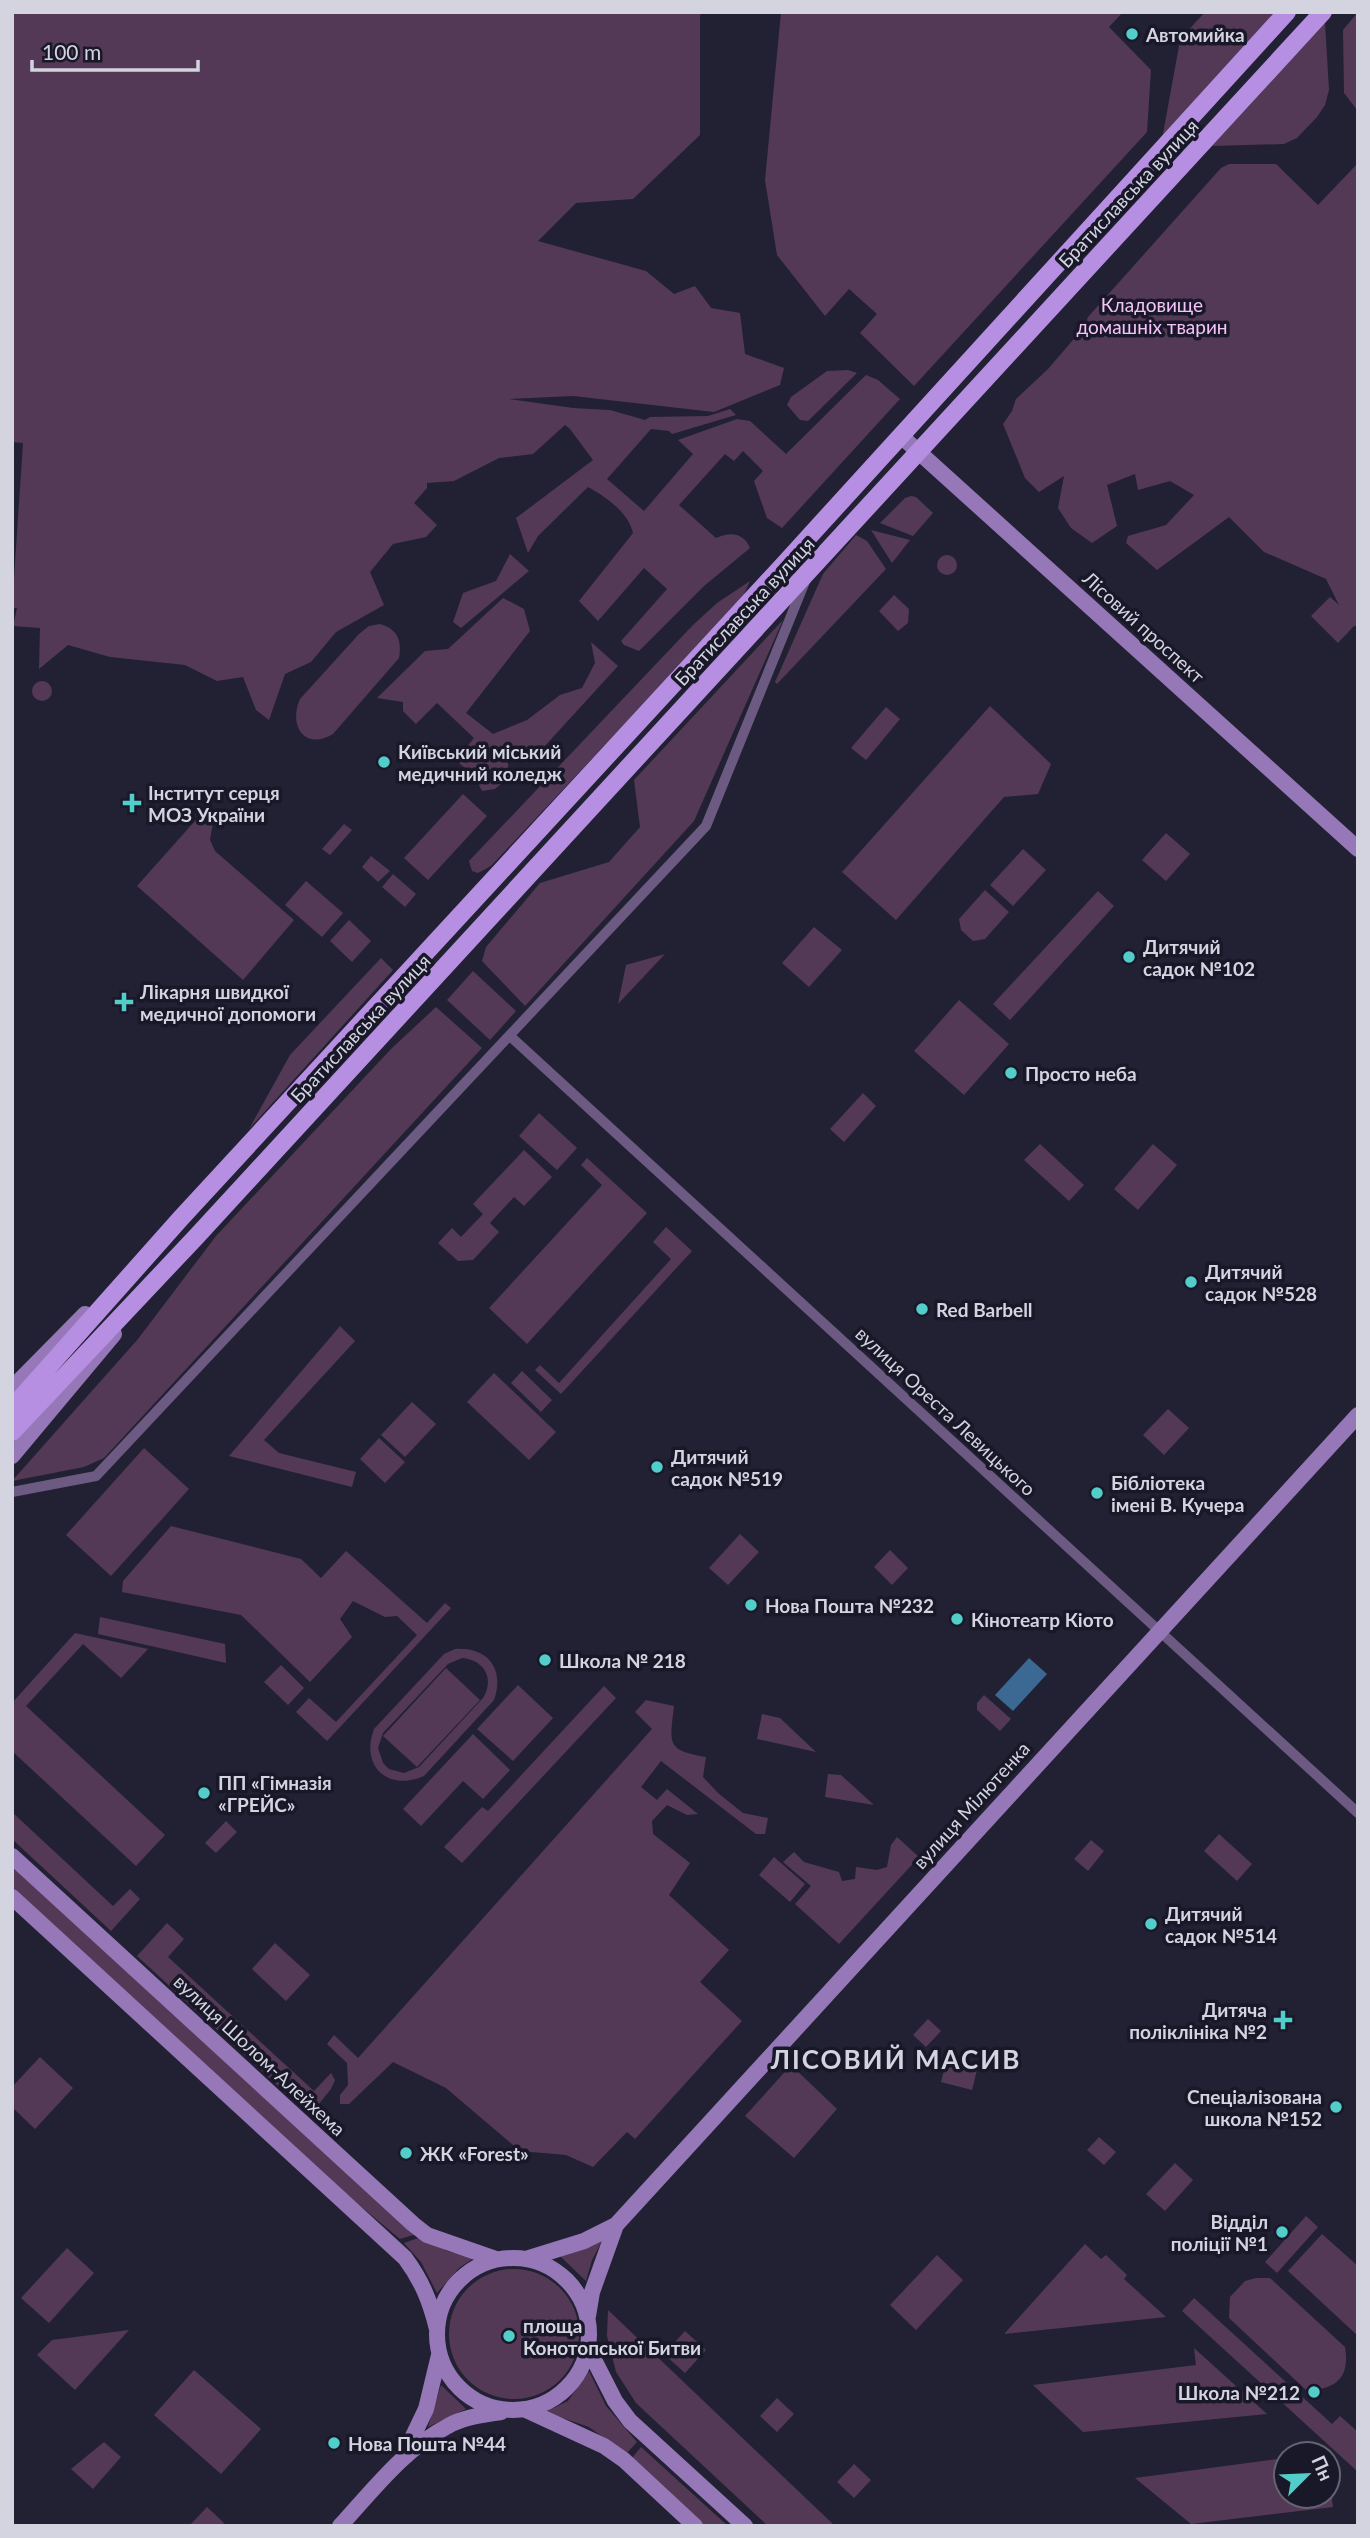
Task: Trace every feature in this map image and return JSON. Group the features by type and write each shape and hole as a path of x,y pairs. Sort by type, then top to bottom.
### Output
{"main road":[{"name":"Братиславська вулиця","path":"12,1408 181,1218 1287,12"},
{"name":"Братиславська вулиця","path":"12,1432 196,1237 1323,12"}],"street":[{"name":"Лісовий проспект","path":"901,436 1358,849"},
{"path":"12,1492 96,1476 706,826 810,571"},
{"name":"вулиця Ореста Левицького","path":"510,1036 1358,1813"},
{"name":"Братиславська вулиця","path":"12,1388 181,1218"},
{"name":"Братиславська вулиця","path":"12,1456 196,1237"},
{"name":"вулиця Мілютенка","path":"526,2259 584,2241 615,2225 1358,1415"},
{"name":"вулиця Шолом-Алейхема","path":"12,1856 413,2224 427,2235 496,2259"},
{"path":"12,1897 405,2258 420,2278 429,2297 437,2329 439,2355 426,2409 403,2457"},
{"name":"вулиця Мілютенка","path":"588,2318 595,2282 615,2225"},
{"path":"340,2526 403,2457 448,2426 476,2416 520,2410 550,2401 568,2387 581,2369 588,2348 588,2318 580,2297 566,2279 547,2266 526,2259 496,2259 474,2268 455,2284 442,2305 437,2329"},
{"path":"588,2348 615,2401 630,2421 745,2526"},
{"path":"439,2355 455,2384 474,2400 498,2409 520,2410 604,2446 624,2460 695,2526"}],"green space":[{"path":"12,12 703,12 700,15 700,135 633,199 576,203 538,241 646,271 674,294 695,286 711,308 740,313 745,354 784,368 780,385 714,412 573,396 509,399 610,410 645,420 650,417 708,416 730,409 736,415 672,434 669,431 651,429 607,479 644,511 693,454 678,440 737,419 750,421 786,454 866,375 878,380 900,399 782,528 767,518 754,481 763,471 743,451 734,461 725,454 679,505 716,538 726,535 740,536 750,548 704,586 639,651 621,641 667,589 644,568 598,621 579,601 633,533 621,512 609,500 588,487 538,536 528,553 516,518 593,460 565,425 533,454 499,458 454,481 427,483 427,488 414,503 437,525 426,537 393,544 370,572 384,605 336,632 311,662 285,674 269,720 256,710 243,677 217,681 185,665 110,657 68,645 39,669 40,628 13,626 17,608 12,608 23,443 12,442"},
{"path":"781,12 1123,12 1109,27 1151,70 1147,132 914,386 860,333 877,314 849,289 825,316 777,255 765,180"},
{"path":"1205,12 1278,12 1162,139 1179,46 1183,36"},
{"path":"1358,12 1358,111 1344,93 1343,30"},
{"path":"1325,23 1329,90 1325,105 1317,117 1297,138 1284,144 1212,146"},
{"name":"Кладовище домашніх тварин","path":"1358,163 1358,626 1354,626 1338,643 1311,616 1330,597 1339,605 1326,579 1264,552 1229,517 1157,570 1126,543 1128,536 1166,525 1194,495 1170,481 1138,490 1135,474 1107,485 1117,526 1092,543 1071,528 1058,508 1064,476 1039,492 1025,478 1003,424 1016,399 1048,369 1085,326 1088,317 1221,168 1229,164 1276,164 1318,205"},
{"path":"848,370 857,373 808,421 800,420 787,405 791,397 827,371"},
{"path":"916,497 933,513 913,536 880,523 905,498"},
{"path":"871,530 910,540 892,563"},
{"path":"856,535 867,541 886,569 777,684 775,682 823,574"},
{"path":"510,554 529,571 461,628 453,622 463,593 496,581"},
{"path":"943,555 951,555 957,565 951,575 943,575 937,569 937,561"},
{"path":"750,581 742,599 491,866 478,873 472,871 469,861 693,625 717,603"},
{"path":"894,595 909,609 908,623 898,631 879,611"},
{"path":"503,598 524,609 530,631 466,713 493,734 527,720 560,695 582,688 595,663 591,642 618,666 543,748 507,750 509,777 495,789 482,791 474,775 460,764 459,757 474,738 437,703 416,724 403,711 403,702 377,698 425,651 448,649"},
{"path":"783,620 694,821 525,1006 482,961 486,947 540,883 609,862 640,827 634,780"},
{"path":"380,624 395,632 400,646 399,658 333,734 314,740 307,738 298,726 296,718 300,699 359,634 369,626"},
{"path":"42,681 49,684 52,691 49,698 42,701 35,698 32,691 35,684"},
{"path":"990,706 1051,764 1038,794 1004,797 896,920 842,872"},
{"path":"886,707 900,719 866,760 851,748"},
{"path":"463,794 487,816 428,880 404,858"},
{"path":"202,813 213,822 210,840 215,851 294,920 243,980 137,886"},
{"path":"344,824 352,830 330,855 322,849"},
{"path":"1166,833 1190,854 1166,881 1142,860"},
{"path":"1023,849 1046,870 1013,906 990,885"},
{"path":"371,856 390,871 378,882 362,867"},
{"path":"393,874 416,894 405,907 382,887"},
{"path":"306,881 343,913 322,937 285,905"},
{"path":"985,890 1009,912 985,939 973,941 961,930 959,919"},
{"path":"1098,891 1114,906 1010,1020 993,1004"},
{"path":"349,920 371,941 352,962 330,941"},
{"path":"814,927 842,950 809,987 782,963"},
{"path":"665,954 618,1004 626,965"},
{"path":"381,958 393,970 249,1129 290,1055"},
{"path":"473,971 516,1011 490,1040 447,1000"},
{"path":"959,1000 1009,1044 964,1095 914,1051"},
{"path":"436,1007 482,1048 104,1458 84,1467 12,1481 138,1339 216,1236 391,1049"},
{"path":"863,1093 876,1106 844,1142 830,1129"},
{"path":"539,1113 577,1148 557,1170 519,1136"},
{"path":"1040,1144 1084,1185 1069,1201 1024,1160"},
{"path":"1153,1144 1177,1165 1138,1210 1114,1189"},
{"path":"524,1150 552,1177 524,1206 514,1197 490,1223 499,1232 473,1260 458,1261 438,1243 452,1228 461,1237 483,1214 473,1204"},
{"path":"587,1158 647,1213 527,1344 489,1308 602,1185 581,1165"},
{"path":"666,1227 692,1251 561,1394 535,1370 540,1365 559,1383 671,1259 653,1242"},
{"path":"340,1326 355,1341 264,1440 279,1453 356,1472 352,1487 229,1456"},
{"path":"522,1371 552,1400 541,1412 511,1383"},
{"path":"494,1373 556,1432 529,1460 467,1402"},
{"path":"412,1402 436,1424 405,1457 381,1435"},
{"path":"1168,1409 1189,1428 1164,1455 1143,1435"},
{"path":"379,1438 405,1462 385,1483 360,1459"},
{"path":"144,1448 189,1489 111,1576 66,1535"},
{"path":"171,1526 301,1559 321,1578 346,1551 427,1623 445,1603 451,1608 327,1741 296,1712 309,1698 336,1722 417,1635 397,1616 385,1617 353,1601 340,1619 352,1637 310,1682 241,1615 122,1592 123,1581"},
{"path":"740,1534 759,1552 728,1585 709,1568"},
{"path":"890,1550 908,1568 892,1585 874,1567"},
{"path":"100,1617 225,1644 226,1663 98,1634"},
{"path":"75,1633 148,1649 121,1678 83,1644 26,1706 165,1835 136,1866 12,1751 12,1703"},
{"path":"455,1649 467,1649 485,1656 491,1662 497,1679 494,1700 424,1776 399,1781 389,1778 374,1764 371,1742 374,1729 444,1654","holes":["462,1658 470,1659 485,1671 488,1684 483,1698 419,1767 404,1773 389,1769 383,1763 378,1748 383,1733 448,1664"]},
{"path":"281,1665 304,1688 288,1705 264,1682"},
{"path":"446,1668 480,1700 417,1767 383,1736"},
{"path":"518,1685 553,1718 513,1761 477,1729"},
{"path":"604,1686 616,1698 462,1863 444,1847 482,1807 488,1811"},
{"path":"984,1695 1011,1719 1000,1731 977,1710 977,1703"},
{"path":"646,1700 674,1706 673,1743 683,1751 706,1757 703,1777 718,1793 743,1813 768,1818 765,1834 756,1834 661,1761 641,1787 657,1800 667,1789 698,1814 687,1815 667,1805 652,1821 653,1834 690,1863 669,1895 729,1950 700,1982 742,2021 635,2139 627,2132 593,2167 566,2155 520,2151 446,2088 393,2062 349,2104 340,2104 340,2095 348,2085 347,2063 327,2044 334,2035 358,2058 652,1729 635,1712"},
{"path":"762,1714 780,1718 816,1752 757,1739"},
{"path":"473,1734 510,1770 483,1799 463,1781 421,1826 403,1809"},
{"path":"828,1774 841,1775 874,1805 825,1797"},
{"path":"12,1812 113,1906 130,1889 140,1899 111,1931 12,1839"},
{"path":"226,1821 237,1832 216,1853 205,1843"},
{"path":"1219,1834 1252,1864 1237,1881 1204,1851"},
{"path":"897,1837 919,1857 839,1944 795,1904 811,1886 783,1862 794,1852 804,1862 839,1872 842,1881 855,1879 856,1867 877,1870 887,1867 891,1845"},
{"path":"1091,1840 1104,1851 1088,1871 1074,1859"},
{"path":"12,1856 417,2234 400,2239 226,2094 12,1897"},
{"path":"774,1857 805,1884 790,1902 759,1875"},
{"path":"167,1923 184,1939 168,1957 314,2091 331,2073 335,2080 331,2089 310,2115 137,1956"},
{"path":"275,1943 310,1975 286,2001 252,1969"},
{"path":"928,2019 941,2031 926,2047 913,2035"},
{"path":"40,2057 73,2088 35,2129 12,2107 12,2087"},
{"path":"946,2062 977,2070 972,2090 941,2082"},
{"path":"791,2065 837,2109 794,2158 745,2116"},
{"path":"1099,2137 1116,2152 1104,2165 1087,2150"},
{"path":"1175,2163 1193,2180 1165,2211 1146,2194"},
{"path":"1306,2216 1318,2227 1277,2273 1265,2262"},
{"path":"1322,2234 1358,2266 1358,2336 1288,2271"},
{"path":"605,2235 592,2260 586,2281 560,2256"},
{"path":"421,2237 447,2251 474,2258 459,2268 437,2293 421,2262 404,2243"},
{"path":"1085,2244 1101,2259 1106,2255 1127,2275 1124,2279 1166,2317 1004,2334"},
{"path":"67,2248 94,2273 49,2323 21,2298"},
{"path":"937,2255 963,2280 916,2330 890,2305"},
{"path":"514,2269 539,2274 560,2288 574,2309 579,2334 574,2359 560,2380 539,2394 514,2399 489,2394 468,2380 454,2359 449,2334 454,2309 468,2288 489,2274"},
{"path":"1270,2278 1345,2347 1345,2366 1339,2380 1326,2388 1306,2390 1229,2318 1230,2297 1245,2281"},
{"path":"1194,2298 1332,2424 1340,2416 1358,2432 1358,2472 1342,2457 1342,2440 1323,2440 1182,2311"},
{"path":"608,2310 835,2526 768,2526 636,2403 616,2372 607,2336"},
{"path":"129,2330 75,2390 37,2355 52,2340"},
{"path":"685,2331 706,2350 685,2373 664,2354"},
{"path":"1194,2348 1267,2414 1083,2432 1033,2385 1196,2365"},
{"path":"194,2370 261,2429 221,2474 154,2415"},
{"path":"589,2371 606,2406 637,2442 626,2454 589,2427 545,2412 568,2401"},
{"path":"441,2385 466,2409 428,2427"},
{"path":"777,2398 794,2414 777,2432 760,2416"},
{"path":"104,2442 121,2457 93,2489 71,2469"},
{"path":"641,2447 728,2526 705,2526 632,2458"},
{"path":"1272,2460 1272,2510 1308,2510 1191,2524 1135,2478"},
{"path":"854,2464 871,2480 854,2498 837,2482"},
{"path":"207,2507 224,2523 221,2526 189,2526"}],"water":[{"path":"1029,1658 1047,1674 1013,1711 995,1695"}],"place":[{"name":"Автомийка","path":"1132,34"},
{"name":"Київський міський медичний коледж","path":"384,762"},
{"name":"Інститут серця МОЗ України","path":"132,803"},
{"name":"Дитячий садок №102","path":"1129,957"},
{"name":"Лікарня швидкої медичної допомоги","path":"124,1002"},
{"name":"Просто неба","path":"1011,1073"},
{"name":"Дитячий садок №528","path":"1191,1282"},
{"name":"Red Barbell","path":"922,1309"},
{"name":"Дитячий садок №519","path":"657,1467"},
{"name":"Бібліотека імені В. Кучера","path":"1097,1493"},
{"name":"Нова Пошта №232","path":"751,1605"},
{"name":"Кінотеатр Кіото","path":"957,1619"},
{"name":"Школа № 218","path":"545,1660"},
{"name":"ПП «Гімназія «ГРЕЙС»","path":"204,1793"},
{"name":"Дитячий садок №514","path":"1151,1924"},
{"name":"Дитяча поліклініка №2","path":"1283,2020"},
{"name":"Спеціалізована школа №152","path":"1336,2107"},
{"name":"ЖК «Forest»","path":"406,2153"},
{"name":"Відділ поліції №1","path":"1282,2232"},
{"name":"площа Конотопської Битви","path":"509,2336"},
{"name":"Школа №212","path":"1314,2392"},
{"name":"Нова Пошта №44","path":"334,2443"}],"district":[{"name":"ЛІСОВИЙ МАСИВ","path":"896,2059"}]}
